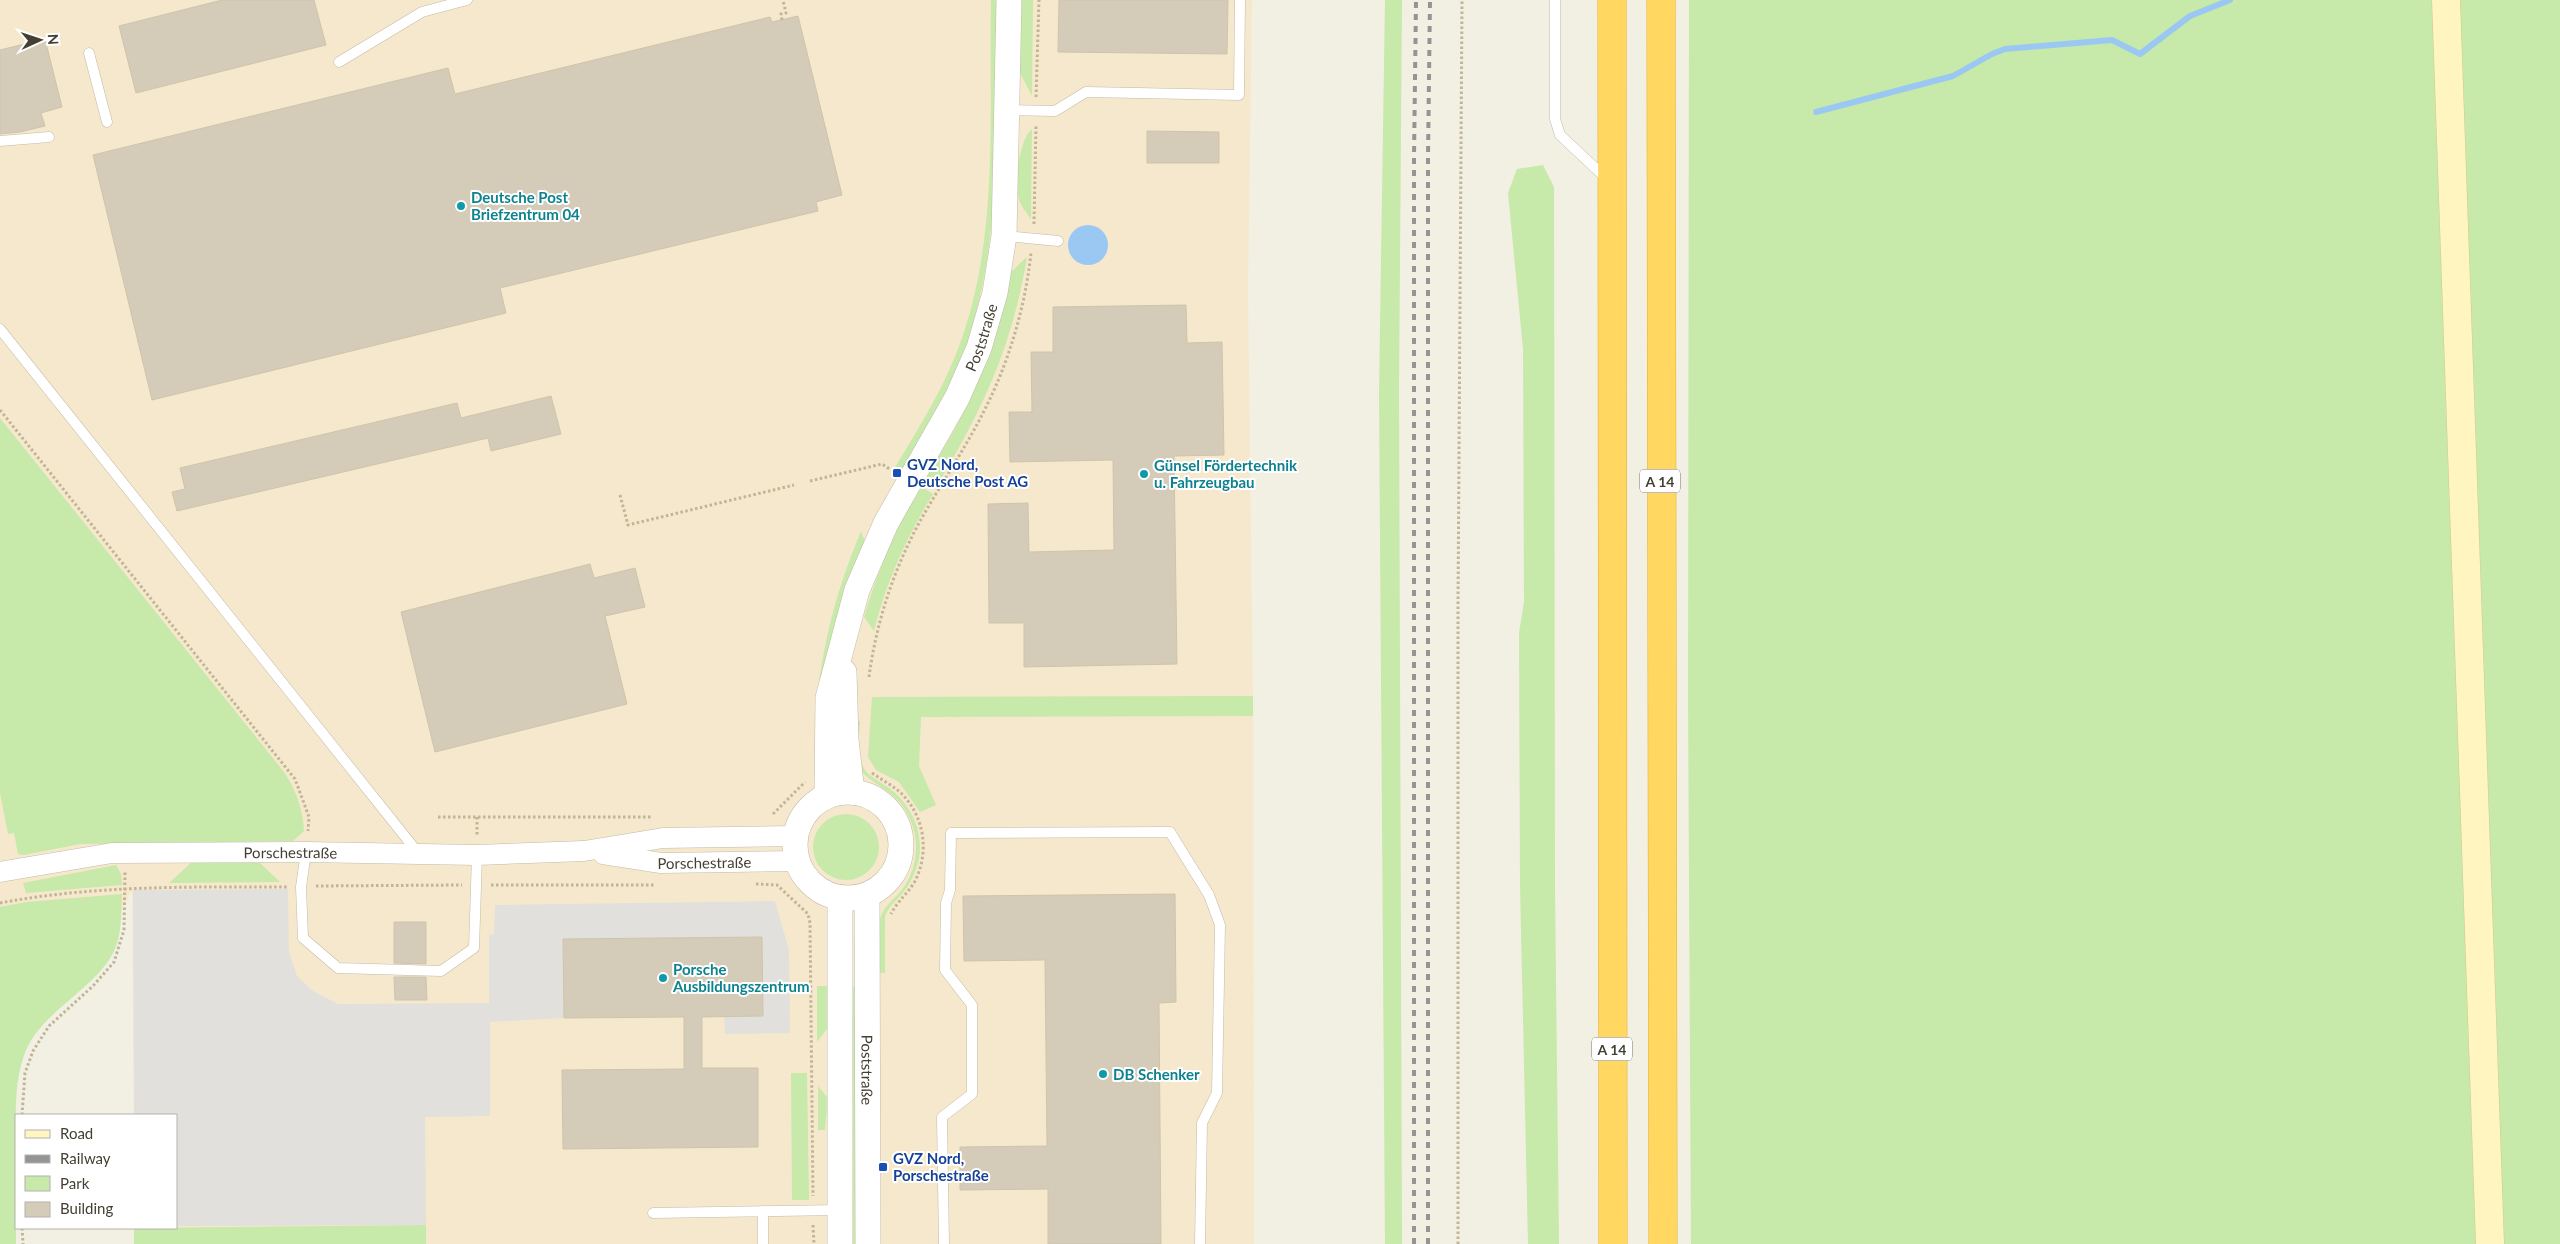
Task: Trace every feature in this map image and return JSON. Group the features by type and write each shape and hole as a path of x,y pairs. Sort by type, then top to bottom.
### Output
{"highway":[{"name":"A 14","path":"1612,0 1610,183 1613,1244"},
{"name":"A 14","path":"1661,0 1663,1244"}],"main road":[{"path":"2446,0 2490,1244"}],"street":[{"name":"Poststraße","path":"827,796 828,698 858,590 877,541 957,398 979,348 995,294 1004,236 1009,0"},
{"name":"Poststraße","path":"843,644 846,740 852,792"},
{"path":"852,792 864,794 887,808 897,826 901,840 900,854 893,873 881,887 867,895 840,898 826,894 814,886 804,875 798,861 796,836 802,818 813,806 827,796 852,792"},
{"name":"Porschestraße","path":"0,872 112,853 306,852 477,854 584,851 663,838 796,836"},
{"name":"Porschestraße","path":"584,851 661,863 798,861"},
{"name":"Poststraße","path":"867,895 868,1244"},
{"name":"Poststraße","path":"840,898 840,1244"}],"lane":[{"path":"339,62 422,12 467,0"},
{"path":"1008,110 1055,111 1086,92 1239,95 1240,0"},
{"path":"1555,0 1555,118 1560,135 1610,183"},
{"path":"89,53 107,122"},
{"path":"0,142 49,137"},
{"path":"1004,236 1058,241"},
{"path":"0,329 419,854"},
{"path":"944,1244 942,1118 972,1094 972,1005 946,970 946,903 950,890 951,833 1170,832 1209,894 1220,925 1217,1092 1202,1123 1200,1244"},
{"path":"306,852 301,887 303,938 338,968 440,971 474,948 477,854"},
{"path":"653,1213 839,1210"},
{"path":"763,1211 763,1244"}],"path":[{"path":"782,20 781,14 786,13 783,0"},
{"path":"1458,1244 1458,585 1462,0"},
{"path":"869,679 872,652 882,612 908,546 979,421 1009,352 1027,284 1034,223"},
{"path":"0,410 295,779 309,817 306,852"},
{"path":"885,478 895,462"},
{"path":"810,481 882,464 888,468"},
{"path":"620,495 628,525 794,485"},
{"path":"867,767 900,792 910,803 922,833 923,856 920,868 909,891 889,916"},
{"path":"769,815 775,814"},
{"path":"438,817 656,818"},
{"path":"22,1114 25,1073 33,1051 49,1026 93,986 114,962 124,930 126,883"},
{"path":"0,903 26,898 126,889 664,884"},
{"path":"750,884 777,884 808,914 810,923 814,1244"},
{"path":"22,1229 23,1244"}],"shaded area":[{"path":"0,0 1252,0 1248,290 1253,696 1254,1244 134,1244 134,1229 178,1229 178,1114 134,1114 132,891 94,958 0,982"},
{"path":"288,889 289,952 297,976 313,991 338,1004 489,1003 489,935 494,934 495,905 775,901 789,950 790,1033 725,1034 724,1017 763,1016 762,937 563,939 564,1018 490,1022 490,1116 425,1117 426,1225 178,1226 178,1114 134,1114 133,890"}],"green space":[{"path":"991,0 998,0 997,142 995,189 983,283 972,328 956,373 944,399 901,472 894,469 932,405 956,355 974,298 982,256 990,171"},
{"path":"1021,0 1033,0 1032,96 1020,73"},
{"path":"1385,0 1402,0 1399,389 1402,1244 1385,1244 1379,393"},
{"path":"1689,0 2435,0 2477,1244 1691,1244 1688,694"},
{"path":"2458,0 2560,0 2560,1244 2500,1244"},
{"path":"1032,129 1031,219 1023,208 1018,196 1017,176 1024,143 1027,134"},
{"path":"1543,165 1554,187 1555,893 1559,1244 1528,1244 1520,885 1519,633 1524,602 1523,349 1508,193 1517,169"},
{"path":"1027,257 1013,321 993,378 967,433 935,489 923,482 954,431 978,382 992,347 1010,273"},
{"path":"0,418 284,772 298,800 302,815 304,831 293,841 80,844 24,855 18,854 14,833 8,834 0,793"},
{"path":"920,486 933,494 914,526 898,560 874,631 864,617 869,600 888,550"},
{"path":"861,531 865,542 816,706 822,661 832,617 852,552"},
{"path":"1253,696 1253,716 921,717 919,766 936,805 920,812 899,782 876,770 868,757 872,697"},
{"path":"853,721 860,721 859,753 862,765 872,777 902,800 913,817 919,837 919,858 914,873 907,887 885,917 885,973 879,973 877,937 879,922 886,908 901,891 909,878 915,858 915,837 909,817 900,802 861,771"},
{"path":"839,814 853,814 865,819 874,828 879,840 877,860 870,871 853,880 839,880 827,875 818,866 813,854 813,840 818,828 827,819"},
{"path":"191,863 260,863 280,882 169,883"},
{"path":"116,865 121,874 122,885 26,893 23,883"},
{"path":"122,894 120,931 111,957 101,971 47,1020 27,1048 19,1072 15,1114 16,1244 0,1244 0,907 26,902"},
{"path":"817,986 835,986 834,1020 817,1042"},
{"path":"846,987 856,987 857,1244 847,1244"},
{"path":"791,1073 807,1073 809,1200 792,1200"},
{"path":"818,1086 828,1098 825,1130 818,1130"},
{"path":"426,1225 426,1244 134,1244 134,1229"}],"water":[{"path":"1092,225 1099,228 1105,234 1108,245 1107,253 1099,262 1092,265 1084,265 1077,262 1069,253 1068,241 1071,234 1080,226"}],"building":[{"path":"222,0 314,0 326,45 136,93 119,26"},
{"path":"1059,0 1228,0 1227,54 1058,52"},
{"name":"Deutsche Post Briefzentrum 04","path":"798,16 842,195 816,202 818,211 500,288 506,313 152,400 93,155 448,68 455,94 770,17 772,22"},
{"path":"45,39 62,107 41,113 45,126 20,132 0,134 0,50"},
{"path":"1147,131 1219,132 1219,163 1147,163"},
{"name":"Günsel Fördertechnik u. Fahrzeugbau","path":"1186,305 1187,343 1222,342 1224,455 1174,456 1177,664 1024,667 1024,623 989,623 988,504 1028,503 1029,552 1114,550 1113,460 1010,462 1009,412 1032,412 1031,352 1053,352 1053,307"},
{"path":"551,396 561,434 491,451 488,438 177,511 172,492 185,489 180,468 457,403 461,418"},
{"path":"590,564 594,578 635,568 645,607 605,616 627,704 435,752 401,612"},
{"name":"DB Schenker","path":"1175,894 1176,1002 1159,1003 1161,1244 1048,1244 1048,1189 960,1190 960,1147 1047,1146 1045,960 964,961 963,896"},
{"path":"394,922 426,922 426,964 394,963"},
{"path":"762,937 763,1016 702,1017 702,1068 758,1068 758,1147 563,1149 562,1070 684,1069 684,1017 564,1018 563,939"},
{"path":"394,977 426,977 427,1000 395,1000"}],"waterway":[{"path":"1816,112 1953,76 1992,54 2005,49 2112,40 2140,54 2190,16 2230,0"}],"railway":[{"path":"1414,1244 1414,158 1416,0"},
{"path":"1428,1244 1428,157 1430,0"}],"place":[{"name":"Deutsche Post Briefzentrum 04","path":"461,206"},
{"name":"GVZ Nord, Deutsche Post AG","path":"897,473"},
{"name":"Günsel Fördertechnik u. Fahrzeugbau","path":"1144,474"},
{"name":"Porsche Ausbildungszentrum","path":"663,978"},
{"name":"DB Schenker","path":"1103,1074"},
{"name":"GVZ Nord, Porschestraße","path":"883,1167"}]}
